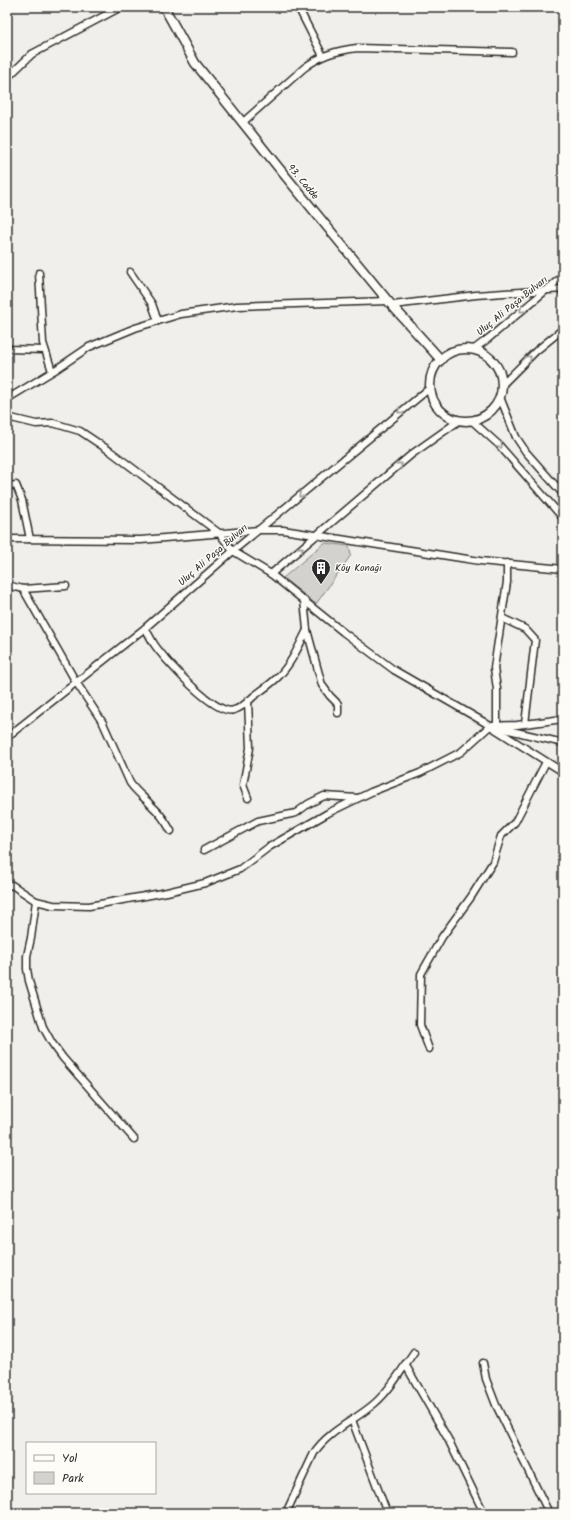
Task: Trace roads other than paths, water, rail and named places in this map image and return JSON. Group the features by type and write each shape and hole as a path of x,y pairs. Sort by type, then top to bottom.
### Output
{"main road":[{"name":"93. Cadde","path":"164,7 195,63 278,167 391,303 441,360"},
{"name":"Uluç Ali Paşa Bulvarı","path":"431,387 433,398 440,409 449,416 460,420 471,420 482,417 491,411 500,397 502,385 501,375 496,365 484,354 473,350 456,351 441,360"},
{"path":"431,387 434,369 441,360"}],"street":[{"path":"7,78 32,54 120,7"},
{"path":"298,7 323,56"},
{"path":"242,122 304,68 323,56 335,51 357,48 512,52"},
{"path":"130,272 152,304 158,321"},
{"path":"39,273 42,343 52,371"},
{"name":"Uluç Ali Paşa Bulvarı","path":"473,350 563,276"},
{"path":"7,399 88,347 135,328 180,314 238,306 391,303 563,289"},
{"path":"502,385 536,351 563,329"},
{"path":"7,349 45,350"},
{"name":"Uluç Ali Paşa Bulvarı","path":"7,737 145,628 234,550 431,387"},
{"path":"500,397 516,437 526,452 563,494"},
{"path":"7,417 36,424 53,423 80,431 110,451 219,533 234,550 271,574 343,632 394,670 494,726 563,772"},
{"path":"271,574 412,454 460,420"},
{"path":"471,420 499,445 563,518"},
{"path":"7,486 16,485 22,500 30,539"},
{"path":"7,539 141,540 259,530 283,530 480,561 563,569"},
{"path":"494,726 497,689 494,668 507,582 507,563"},
{"path":"7,585 23,589 66,586"},
{"path":"23,589 76,682 103,723 130,783 136,792 152,805 162,817 171,832"},
{"path":"304,600 307,630 322,685 338,704 338,714"},
{"path":"502,618 525,629 535,640 526,724"},
{"path":"145,628 154,644 170,663 200,694 223,710 234,710 248,701 278,677 292,659 307,630"},
{"path":"248,701 250,748 243,785 248,798"},
{"path":"7,886 12,886 36,901 53,905 89,906 167,892 205,883 240,869 269,847 328,813 371,792 420,774 461,752 494,726 526,724 563,719"},
{"path":"494,726 563,743"},
{"path":"429,1048 420,1025 421,974 442,938 471,897 493,862 501,836 515,822 546,762"},
{"path":"204,850 258,821 296,813 308,804 324,796 359,798"},
{"path":"36,901 27,956 27,969 29,981 43,1027 63,1058 134,1139"},
{"path":"286,1513 316,1450 328,1438 382,1397 414,1352"},
{"path":"484,1363 486,1379 496,1405 550,1513"},
{"path":"405,1364 448,1439 484,1513"},
{"path":"352,1420 387,1513"}],"place":[{"name":"Köy Konağı","path":"321,585"}]}
